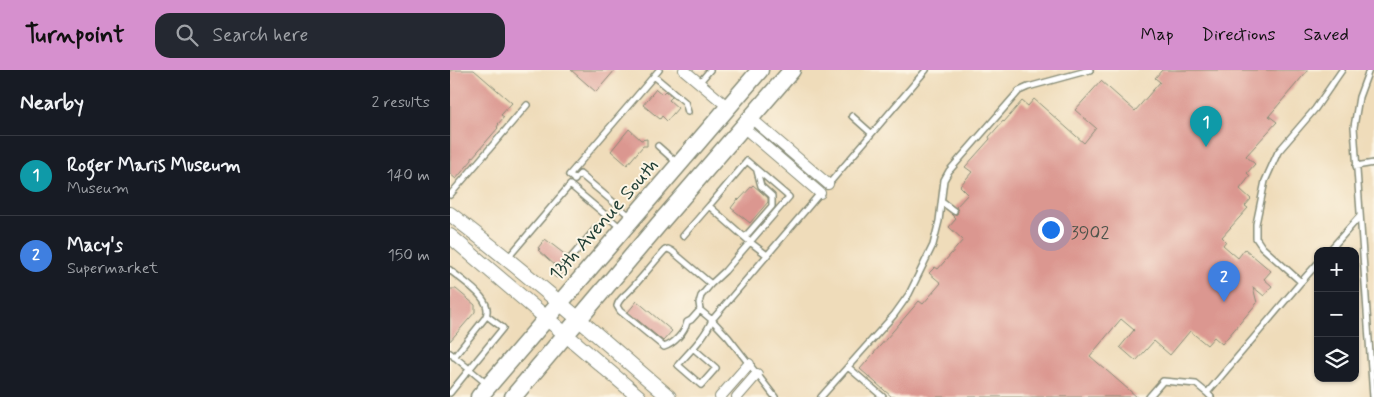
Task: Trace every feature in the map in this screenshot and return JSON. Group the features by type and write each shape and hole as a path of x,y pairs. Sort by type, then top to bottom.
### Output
{"main road":[{"name":"13th Avenue South","path":"484,392 760,70"},
{"path":"747,122 743,116 745,110 779,70"},
{"path":"513,397 792,70"},
{"path":"660,224 673,199 732,123 734,116 728,107"},
{"path":"450,214 507,259 669,397"},
{"path":"451,238 636,396"}],"street":[{"path":"684,70 728,107"},
{"path":"747,122 828,184"},
{"path":"747,122 820,193"},
{"path":"720,397 749,364"},
{"path":"737,397 757,374"}],"lane":[{"path":"650,70 656,73 685,102 688,112"},
{"path":"699,83 710,70"},
{"path":"693,348 716,368 702,386 678,365 707,330 712,320 766,255 926,70"},
{"path":"821,397 894,315 909,294 933,245 939,221 944,180 949,171 1019,91 1090,70"},
{"path":"1301,282 1262,247 1256,238 1256,224 1265,181 1278,152 1315,109 1342,70"},
{"path":"1369,70 1359,97 1354,128 1373,397"},
{"path":"575,180 569,175 656,73"},
{"path":"450,194 527,105"},
{"path":"852,116 871,133"},
{"path":"658,146 679,165"},
{"path":"683,236 747,161 789,197 725,271 711,284 698,303 700,310 728,337 775,397"},
{"path":"1356,166 1374,163"},
{"path":"745,237 772,206 773,202 772,196 761,186 757,170"},
{"path":"507,259 580,174 628,224"},
{"path":"570,185 628,224"},
{"path":"942,202 954,210"},
{"path":"709,206 766,255"},
{"path":"1332,247 1360,216"},
{"path":"557,274 597,227"},
{"path":"700,310 687,322 686,328 680,335 668,346 664,347 620,311 617,306 621,298 630,291 665,250 672,251 711,284"},
{"path":"1149,397 1163,381 1196,384 1209,395 1314,267"},
{"path":"450,270 484,300 488,306 487,316 452,355 469,370 484,392"},
{"path":"451,389 503,328 487,316"},
{"path":"848,367 883,397"}],"building":[{"path":"450,70 474,70 512,103 501,115 504,117 498,124 498,128 456,179 450,174"},
{"path":"571,70 615,70 596,92"},
{"path":"1162,70 1308,70 1269,116 1277,122 1246,156 1255,164 1247,173 1250,176 1240,189 1251,199 1245,206 1248,208 1222,237 1226,241 1223,245 1238,258 1245,249 1271,271 1264,279 1272,286 1264,296 1253,287 1257,303 1222,344 1214,337 1207,345 1190,331 1170,355 1154,341 1136,361 1120,347 1134,330 1121,319 1090,356 1137,397 892,397 860,369 919,301 923,304 941,283 929,273 935,267 938,269 963,240 949,227 956,219 951,214 957,214 956,207 968,194 960,186 972,172 965,167 1022,101 1028,106 1034,99 1084,143 1096,128 1075,110 1101,81 1135,111 1160,82 1155,78"},
{"path":"656,89 662,94 665,91 672,97 669,100 678,108 667,121 662,116 660,119 643,105"},
{"path":"629,129 641,140 647,139 647,146 643,146 627,165 611,151"},
{"path":"753,185 768,198 768,202 750,223 731,208"},
{"path":"545,239 567,256 557,267 538,250"},
{"path":"450,289 456,289 475,305 475,312 450,341"},
{"path":"637,301 672,331 663,341 628,312"}],"place":[{"name":"Roger Maris Museum","path":"1206,147"},
{"name":"Macy's","path":"1224,302"}]}
